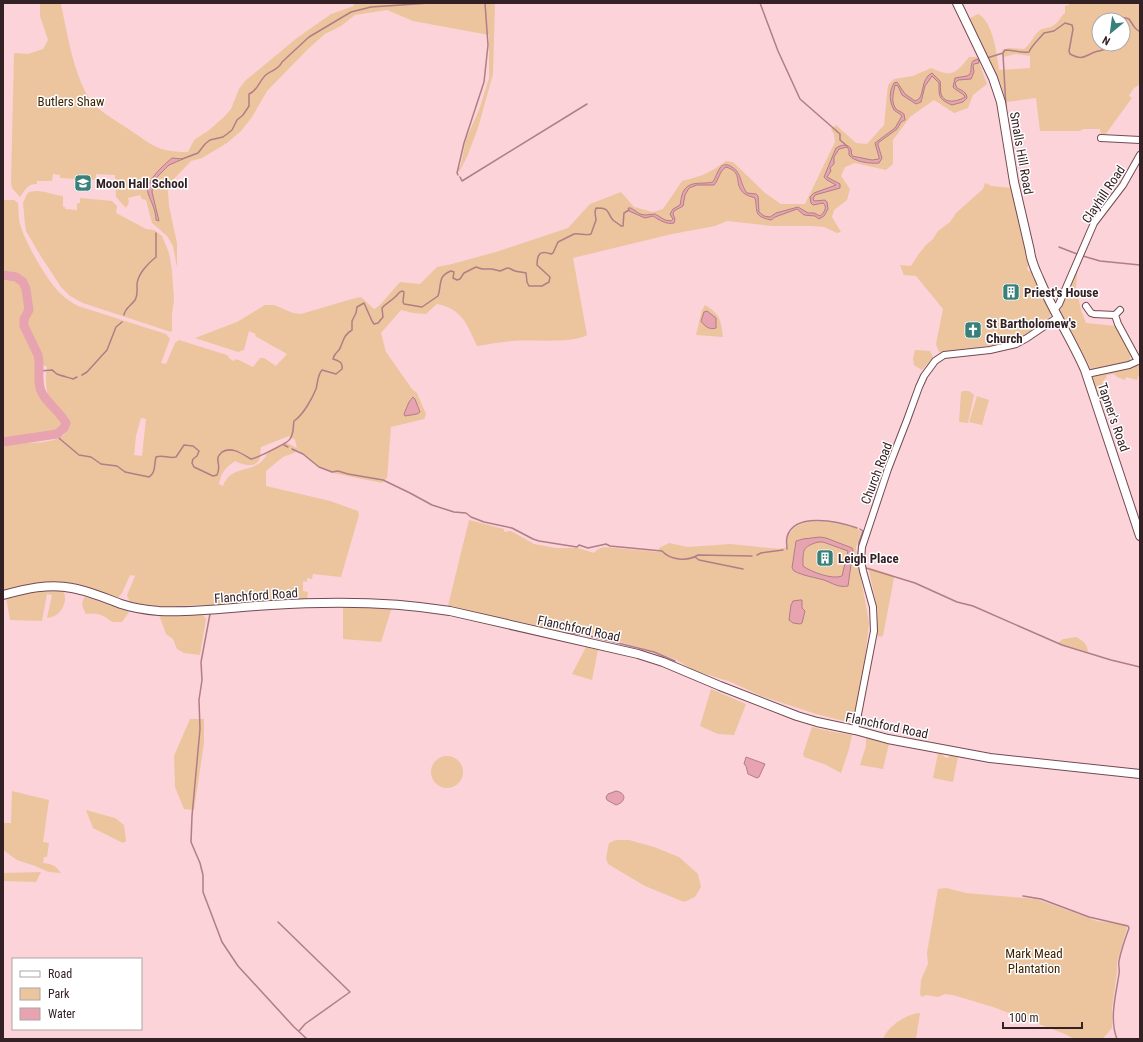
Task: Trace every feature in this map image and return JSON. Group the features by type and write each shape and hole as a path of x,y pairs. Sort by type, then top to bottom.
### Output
{"street":[{"name":"Smalls Hill Road","path":"957,3 994,78 1001,102 1014,182 1031,261 1056,314"},
{"path":"1101,138 1140,140"},
{"name":"Clayhill Road","path":"1056,314 1094,223 1123,185 1140,155"},
{"path":"1086,306 1091,313"},
{"path":"1087,374 1129,365 1139,361 1118,324 1118,313 1091,313"},
{"path":"1088,320 1091,313"},
{"name":"Tapner's Road","path":"1056,314 1076,348 1087,374 1140,536"},
{"name":"Church Road","path":"855,730 874,631 873,607 861,560 862,547 888,469 905,427 918,387 935,361 944,355 990,350 1016,344 1027,338 1056,314"},
{"name":"Flanchford Road","path":"3,594 41,587 70,587 132,607 160,611 209,610 327,602 420,606 464,614 638,654 663,662 714,684 797,716 888,739 990,758 1140,774"}],"green space":[{"name":"Butlers Shaw","path":"40,3 61,3 76,70 86,93 93,103 105,114 151,144 169,151 188,152 194,140 208,131 231,109 239,89 246,80 297,38 331,14 354,6 353,3 495,3 493,74 478,128 467,157 459,172 466,139 479,110 489,78 489,35 413,21 387,10 355,15 341,26 325,34 309,48 267,91 252,117 241,131 227,143 202,158 191,161 173,180 168,191 169,206 177,243 177,267 173,246 167,236 152,223 146,200 142,199 140,195 128,198 129,202 126,208 116,197 115,175 96,174 96,180 60,178 60,175 53,174 52,181 37,181 37,184 29,186 20,197 12,188 14,53 28,54 43,49 48,40 40,16"},
{"path":"1069,3 1140,3 1140,84 1133,89 1129,96 1132,98 1105,135 1101,135 1100,129 1083,129 1080,131 1040,131 1036,98 1006,102 1001,85 970,22 970,18 978,14 987,24 991,31 999,70 1030,68 1030,56 1016,54 1003,57 1002,50 1009,48 1024,49 1039,31 1051,27 1057,22 1065,13 1065,6 1069,5"},
{"path":"969,57 977,57 987,84 973,95 968,108 954,113 934,100 910,117 893,140 893,164 886,170 855,163 845,167 841,176 850,189 847,200 834,210 832,217 841,232 837,233 824,227 772,226 727,221 715,226 672,234 573,258 587,335 580,338 551,341 499,342 477,346 463,319 446,306 437,304 426,314 401,310 381,333 386,352 412,389 417,393 426,414 424,419 391,427 387,478 382,483 333,473 316,465 298,450 283,457 266,471 266,486 330,501 358,511 359,515 341,577 313,574 312,579 307,578 307,582 303,581 303,591 308,592 307,600 176,606 166,608 147,607 130,603 127,595 135,576 130,575 119,597 103,594 77,584 59,582 30,584 3,591 3,444 33,443 55,440 63,436 68,429 69,419 55,406 49,397 46,383 47,367 34,361 38,369 39,392 46,403 59,417 62,426 60,430 49,434 3,438 3,200 14,200 18,203 20,224 24,234 32,252 55,288 78,306 166,334 170,339 161,363 166,364 175,343 179,340 227,355 234,361 236,359 253,367 260,358 264,358 276,366 287,354 249,331 244,350 238,352 195,338 237,322 265,305 274,305 293,313 301,314 361,297 374,309 379,306 400,282 420,284 437,267 496,252 568,228 590,204 621,192 634,207 653,212 663,209 682,181 706,174 726,161 733,162 765,193 781,204 805,204 835,142 834,134 831,129 836,125 856,143 867,144 884,125 888,85 894,79 913,76 931,68 944,73 953,73 960,68","holes":["141,418 146,419 142,456 134,455 136,436","289,436 295,440 297,448 285,442 268,451 264,459 259,464 232,474 223,486 219,484 224,471 235,461 245,465 253,465 259,461 261,447"]},
{"path":"985,183 992,186 1012,188 1022,238 1030,264 1027,268 1028,271 1032,272 1051,312 1050,317 1023,336 1013,341 1001,344 939,352 936,344 943,309 916,276 904,275 900,265 911,266 938,231 950,222 956,213 983,189"},
{"path":"36,191 63,196 63,207 65,207 65,209 77,210 77,203 80,203 80,198 112,201 117,206 116,213 146,229 154,230 162,236 169,253 172,271 174,300 171,332 83,303 70,296 61,287 26,231 23,203 29,192"},
{"path":"1078,265 1076,287 1081,310 1086,323 1116,326 1131,353 1130,360 1127,363 1093,370 1091,369 1059,312"},
{"path":"705,305 714,311 719,318 723,337 696,335 702,310"},
{"path":"915,350 930,351 933,357 922,370 914,365 913,358"},
{"path":"1140,364 1140,371 1137,380 1126,377 1125,380 1114,374 1107,375 1102,382 1104,387 1096,390 1093,377 1096,375"},
{"path":"969,391 974,395 968,423 959,422 961,392"},
{"path":"977,396 989,400 982,425 969,422"},
{"path":"469,520 504,529 504,532 511,531 534,544 556,548 578,548 594,553 598,549 604,547 659,552 659,548 669,543 688,547 731,544 779,549 788,547 787,538 796,527 803,523 811,522 829,522 855,528 861,531 856,548 869,623 863,677 855,715 851,720 844,721 816,714 761,696 731,682 693,670 675,659 589,633 559,631 499,617 495,618 448,606"},
{"path":"868,567 892,575 894,578 883,636 879,637 876,634 878,611"},
{"path":"63,589 65,594 64,604 60,612 56,615 47,618 52,595 47,594 42,621 10,620 6,597 42,590"},
{"path":"85,597 129,612 122,622 112,622 97,614 86,614 82,603"},
{"path":"343,606 392,607 381,642 343,639"},
{"path":"159,615 203,615 206,619 200,655 184,653 177,649 173,639 166,634"},
{"path":"1076,637 1085,643 1088,652 1058,643 1063,639"},
{"path":"586,647 598,650 592,680 572,674"},
{"path":"711,689 746,704 734,735 718,734 700,726"},
{"path":"190,719 204,719 204,743 194,810 184,809 175,787 174,756"},
{"path":"812,727 852,735 841,773 824,764 804,757 803,754"},
{"path":"866,738 889,744 883,769 860,765 866,746"},
{"path":"938,753 948,758 950,755 958,757 953,782 933,778"},
{"path":"447,756 453,757 460,763 463,772 462,778 456,785 447,788 441,787 434,781 431,772 432,766 438,759"},
{"path":"12,791 49,800 43,842 49,843 47,857 44,857 43,863 53,865 61,873 49,872 17,860 3,850 3,823 11,823"},
{"path":"86,810 115,818 124,825 126,841 123,843 93,828"},
{"path":"616,840 629,840 654,847 679,857 698,874 701,887 695,897 684,902 645,886 608,864 606,858 609,843"},
{"path":"41,872 36,882 3,881 3,873"},
{"name":"Mark Mead Plantation","path":"946,888 966,893 1036,899 1097,921 1126,925 1127,928 1117,962 1112,1008 1112,1028 1103,1039 1074,1039 1065,1034 993,1007 953,995 945,994 938,997 926,995 922,997 920,994 921,980 928,964 927,953 938,889"},
{"path":"920,1013 916,1039 883,1039 885,1034 893,1025 903,1018"}],"water":[{"path":"978,59 979,63 973,65 974,72 971,79 958,80 955,83 957,88 964,92 967,96 963,102 952,105 944,101 939,94 939,83 932,76 925,86 921,102 916,104 902,95 898,86 895,85 893,103 896,109 904,114 905,120 901,122 897,129 878,143 882,158 879,163 859,161 849,155 849,150 847,147 839,149 834,157 834,164 830,168 831,171 827,177 840,184 840,188 815,195 813,199 814,201 825,200 827,202 828,209 824,216 819,219 815,216 804,215 797,209 775,217 771,220 761,217 757,213 755,198 742,192 739,187 736,174 734,171 726,167 714,185 697,185 689,188 685,195 683,206 674,211 674,223 666,223 653,216 645,218 629,211 628,208 631,208 640,214 655,214 665,220 671,221 673,219 670,214 673,209 680,205 682,195 687,187 695,184 713,182 720,168 723,165 728,165 736,170 747,193 756,194 758,196 759,212 764,216 770,217 776,213 798,207 808,213 814,213 820,216 825,210 825,206 823,203 813,205 810,197 814,193 836,185 824,177 836,148 846,145 851,149 852,156 872,160 879,159 875,143 895,128 902,116 894,110 891,103 890,93 894,83 897,82 905,94 915,101 922,93 925,80 932,73 940,81 941,94 945,100 959,100 965,97 953,87 955,78 970,74 973,61"},
{"path":"172,158 183,159 169,165 157,177 153,185 152,192 159,221 156,220 154,209 148,193 149,183"},
{"path":"707,311 716,318 716,328 708,328 701,321 704,312"},
{"path":"413,397 420,412 405,416 404,414 409,402"},
{"path":"820,537 826,538 852,548 853,550 848,586 839,586 794,571 792,568 796,541","holes":["818,542 823,542 848,551 842,576 833,577 822,575 803,566 804,550"]},
{"path":"802,600 802,608 805,611 802,623 793,623 789,620 791,605 793,601"},
{"path":"746,757 765,764 759,777 757,778 748,774 744,764"},
{"path":"616,791 620,792 624,798 622,802 616,805 607,800 606,797 608,794"}],"waterway":[{"path":"182,159 198,153 210,140 223,137 232,130 237,120 243,115 249,106 249,94 255,90 264,76 278,68 282,62 309,37 351,12 371,7 430,3"},
{"path":"458,175 457,173 464,143 484,82 488,45 485,3"},
{"path":"760,3 778,51 800,99 840,134 840,140 847,146"},
{"path":"1131,22 1140,32"},
{"path":"987,58 1003,53 1005,50 1029,52 1044,33 1054,31 1065,23 1072,25 1073,29 1069,51 1070,54 1083,57 1095,52"},
{"path":"1003,54 1006,108"},
{"path":"460,177 462,181 587,104"},
{"path":"1011,141 1013,149"},
{"path":"57,434 60,439 79,455 91,457 101,464 117,466 125,472 149,477 154,471 156,457 176,457 184,445 193,446 199,451 197,456 193,459 192,463 194,467 213,476 217,475 219,469 218,457 226,450 233,450 251,459 284,444 290,439 293,432 294,421 301,415 310,402 316,389 320,372 322,370 336,374 342,369 341,363 333,359 341,347 345,337 352,330 352,321 357,307 364,303 374,324 378,323 383,317 382,308 401,291 404,292 404,304 422,307 438,296 441,281 444,275 451,271 454,272 453,278 457,280 460,279 464,273 476,267 500,271 508,268 526,273 529,286 542,286 549,282 550,277 537,265 540,254 544,252 551,254 553,253 558,242 574,234 591,234 596,220 596,208 601,208 608,211 613,220 621,226 623,226 624,213 629,210"},
{"path":"124,315 136,298 137,281 141,273 156,257 156,233"},
{"path":"1059,247 1077,254"},
{"path":"1083,256 1100,261 1140,265"},
{"path":"3,275 16,277 23,282 26,289 29,310 24,319 24,326 38,355 40,389 47,401 61,415 66,423 64,428 57,434 3,442"},
{"path":"82,375 87,372 107,350 116,327 122,322"},
{"path":"40,371 52,370 57,374 73,379 77,377"},
{"path":"284,445 288,447"},
{"path":"292,449 303,454 319,467 332,472 338,471 383,480 432,505 454,512 466,513 471,517 484,522 512,528 539,541 577,547 579,545 588,548 606,544 610,546 662,551 669,556 679,559 689,559 698,555 752,556"},
{"path":"787,549 787,537 791,529 798,524 818,520 840,523 857,528"},
{"path":"858,559 859,542 863,531 860,529"},
{"path":"757,555 761,553 783,550"},
{"path":"695,557 699,560 743,569"},
{"path":"866,568 915,583 957,602 973,606 1062,645 1140,667"},
{"path":"216,606 237,603"},
{"path":"177,607 197,607"},
{"path":"210,614 201,662 202,680 199,700 200,729 191,842 200,863 203,875 203,892 222,942 238,966 294,1027 307,1039"},
{"path":"562,633 580,634"},
{"path":"586,635 654,652 675,661"},
{"path":"1023,896 1041,899 1089,917 1128,926 1129,928 1119,961 1119,972 1113,1015 1117,1039"},
{"path":"278,922 350,992 305,1024 299,1031"}],"place":[{"name":"Moon Hall School","path":"83,183"},
{"name":"Priest's House","path":"1011,292"},
{"name":"St Bartholomew's Church","path":"973,330"},
{"name":"Leigh Place","path":"825,558"}]}
